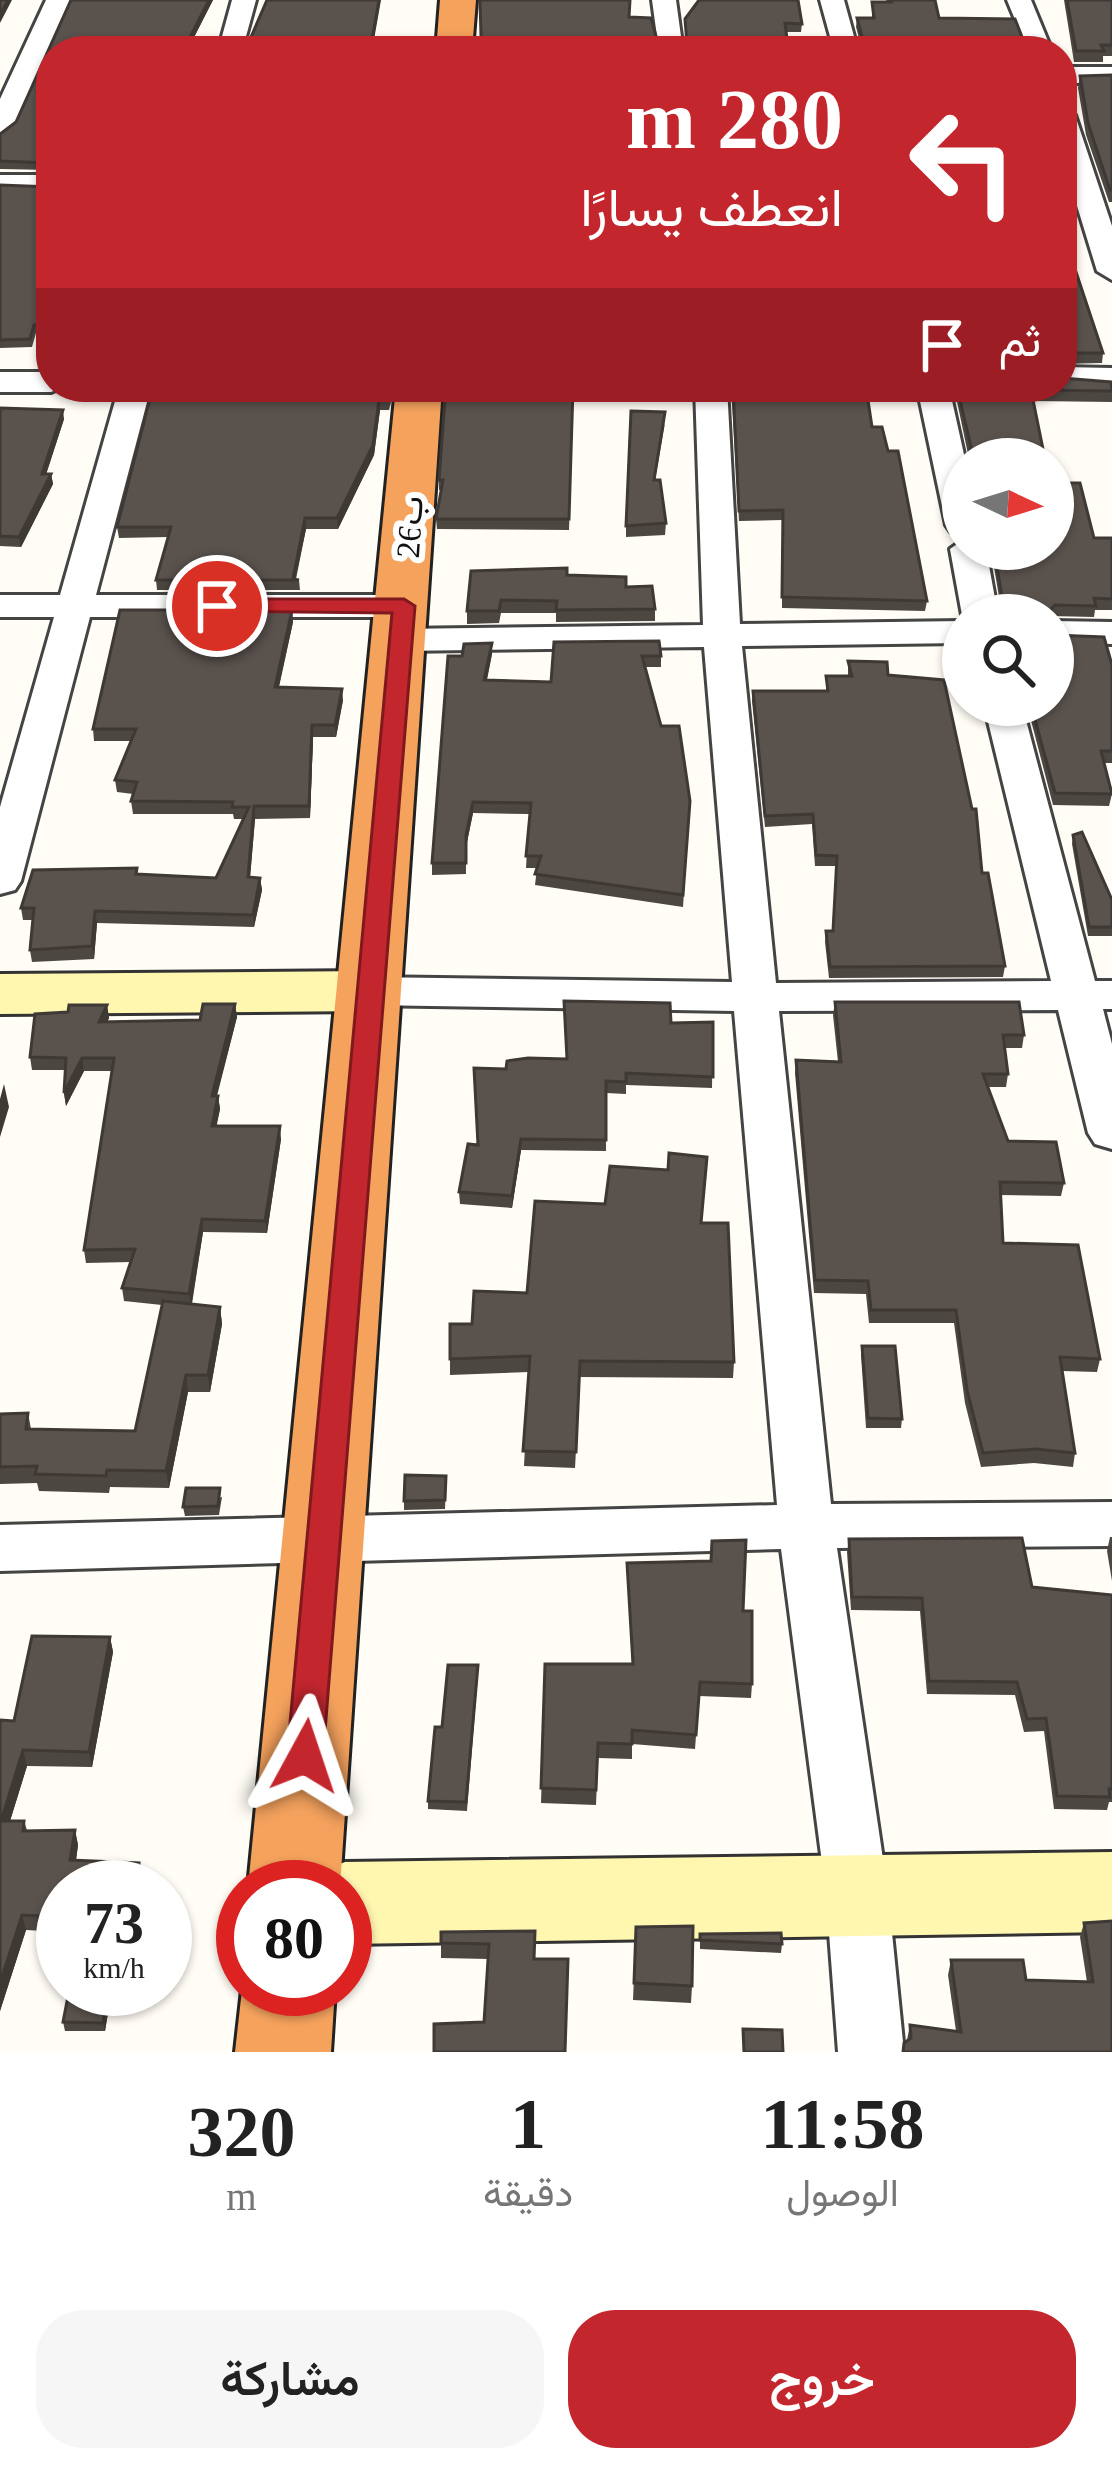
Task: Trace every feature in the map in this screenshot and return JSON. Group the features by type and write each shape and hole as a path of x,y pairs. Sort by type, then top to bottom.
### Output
{"highway":[{"path":"455,36 458,0"},
{"name":"26ب","path":"296,1860 418,402"},
{"path":"283,2052 285,2016"}],"street":[{"path":"0,127 11,76 58,0"},
{"path":"234,36 244,0"},
{"path":"664,0 669,36"},
{"path":"832,0 842,36"},
{"path":"1019,0 1034,36"},
{"path":"1077,75 1112,75"},
{"path":"0,183 36,183"},
{"path":"1086,187 1112,271"},
{"path":"1077,377 1112,378"},
{"path":"0,382 36,382"},
{"path":"0,880 132,402"},
{"path":"712,402 722,635 755,998 806,1526 856,1893 871,2052"},
{"path":"936,402 944,438"},
{"path":"0,606 722,635 942,632"},
{"path":"1074,632 1112,633"},
{"path":"1010,726 1095,995 1112,1133"},
{"path":"0,994 1095,995"},
{"path":"0,1548 806,1526 1112,1524"},
{"path":"372,1903 1112,1892"}],"building":[{"path":"71,0 209,0 191,36 55,36"},
{"path":"267,0 379,0 373,36 251,36"},
{"path":"480,0 630,0 629,17 651,18 656,36 481,36"},
{"path":"699,0 798,0 802,24 785,23 787,36 686,36 685,19"},
{"path":"935,0 939,18 1015,19 1022,36 862,36 857,18 874,18 872,2"},
{"path":"1067,0 1112,0 1112,45 1101,45 1104,51 1077,51"},
{"path":"1112,75 1110,190 1088,123 1080,76"},
{"path":"36,78 36,162 0,161 0,134 16,122"},
{"path":"0,185 36,186 36,325 30,339 0,340"},
{"path":"1077,275 1103,353 1077,353"},
{"path":"1077,379 1111,382 1112,391 1077,391"},
{"path":"149,402 379,402 373,445 337,518 305,518 293,579 299,580 156,580 171,527 117,527"},
{"path":"445,402 573,402 569,519 436,519 443,480 439,480"},
{"path":"734,402 868,402 872,427 882,427 888,451 898,451 927,601 782,597 783,510 739,511"},
{"path":"960,402 1033,402 1041,438 969,438"},
{"path":"0,408 63,410 42,474 51,474 19,537 0,536"},
{"path":"631,411 665,412 654,480 660,480 666,523 626,526"},
{"path":"1074,483 1080,483 1094,538 1112,538 1112,599 1094,598 1096,606 1074,605 1074,594 1002,594 998,570 1074,570"},
{"path":"567,568 567,575 626,577 626,587 652,586 655,609 556,610 557,601 501,600 499,611 467,611 471,571"},
{"path":"120,610 292,610 275,687 342,689 335,725 312,725 309,806 254,806 248,877 260,878 253,915 95,911 92,946 30,950 34,908 21,908 33,870 137,868 136,874 216,878 249,807 232,807 233,802 131,801 137,782 115,780 136,729 93,729"},
{"path":"1074,636 1104,637 1112,665 1112,751 1101,751 1112,794 1055,793 1037,726 1074,726"},
{"path":"659,641 661,656 642,656 661,726 679,726 690,801 683,895 535,874 541,856 526,856 531,803 473,802 466,863 432,863 448,656 462,656 464,644 492,643 484,680 551,682 554,642"},
{"path":"848,661 887,662 888,675 942,680 942,726 954,726 972,809 976,809 982,873 988,873 1005,966 830,967 826,931 833,931 837,856 816,855 813,814 765,816 753,691 828,691 826,676 852,676"},
{"path":"1082,832 1112,900 1112,927 1089,927 1073,835"},
{"path":"564,1001 670,1003 671,1023 713,1022 713,1077 626,1073 626,1082 606,1081 606,1140 521,1139 512,1196 459,1192 468,1144 478,1145 474,1068 506,1069 507,1061 528,1058 567,1059"},
{"path":"835,1002 1019,1002 1024,1035 1003,1035 1008,1074 983,1074 1008,1141 1056,1142 1064,1183 1000,1182 1003,1243 1078,1245 1100,1359 1060,1357 1075,1453 1036,1449 983,1453 967,1390 956,1310 871,1310 868,1281 815,1280 796,1060 841,1062"},
{"path":"203,1004 235,1004 212,1096 218,1096 212,1126 280,1126 265,1221 202,1219 189,1294 122,1288 135,1249 84,1250 114,1058 82,1058 64,1093 66,1058 30,1057 35,1014 68,1012 69,1005 107,1005 99,1022 200,1020"},
{"path":"669,1153 707,1157 701,1223 728,1223 734,1362 580,1361 576,1452 523,1451 530,1356 450,1359 450,1324 472,1324 474,1291 527,1293 535,1201 605,1204 610,1166 668,1170"},
{"path":"163,1301 220,1307 208,1375 186,1375 166,1471 107,1470 106,1476 35,1474 37,1466 0,1467 0,1414 28,1413 26,1429 135,1431"},
{"path":"862,1346 895,1346 902,1419 868,1418"},
{"path":"405,1475 446,1476 445,1500 404,1501"},
{"path":"186,1488 220,1488 218,1506 183,1507"},
{"path":"1022,1538 1032,1587 1112,1595 1110,1797 1057,1796 1046,1718 1027,1719 1017,1682 929,1681 922,1598 852,1597 849,1539"},
{"path":"746,1540 743,1611 752,1611 752,1684 700,1682 696,1735 632,1730 632,1744 598,1743 596,1790 541,1788 545,1664 633,1664 627,1563 711,1561 712,1541"},
{"path":"32,1636 110,1637 89,1752 23,1750 1,1821 24,1821 23,1831 75,1830 70,1860 36,1860 36,1916 22,1915 0,1983 0,1723 14,1721"},
{"path":"448,1665 478,1665 466,1802 428,1801 435,1727 442,1727"},
{"path":"1112,1921 1112,2052 903,2052 911,2038 910,2025 961,2032 951,1960 1023,1960 1026,1980 1093,1982 1084,1923"},
{"path":"693,1926 692,1986 634,1983 636,1927"},
{"path":"535,1931 534,1959 568,1959 565,2052 434,2052 434,2024 484,2022 489,1944 441,1943 441,1932"},
{"path":"781,1933 782,1944 700,1940 700,1934"},
{"path":"64,2016 104,2016 103,2023 63,2022"},
{"path":"743,2029 782,2030 783,2052 744,2052"}],"route":[{"path":"217,606 404,606 305,1756"}]}
